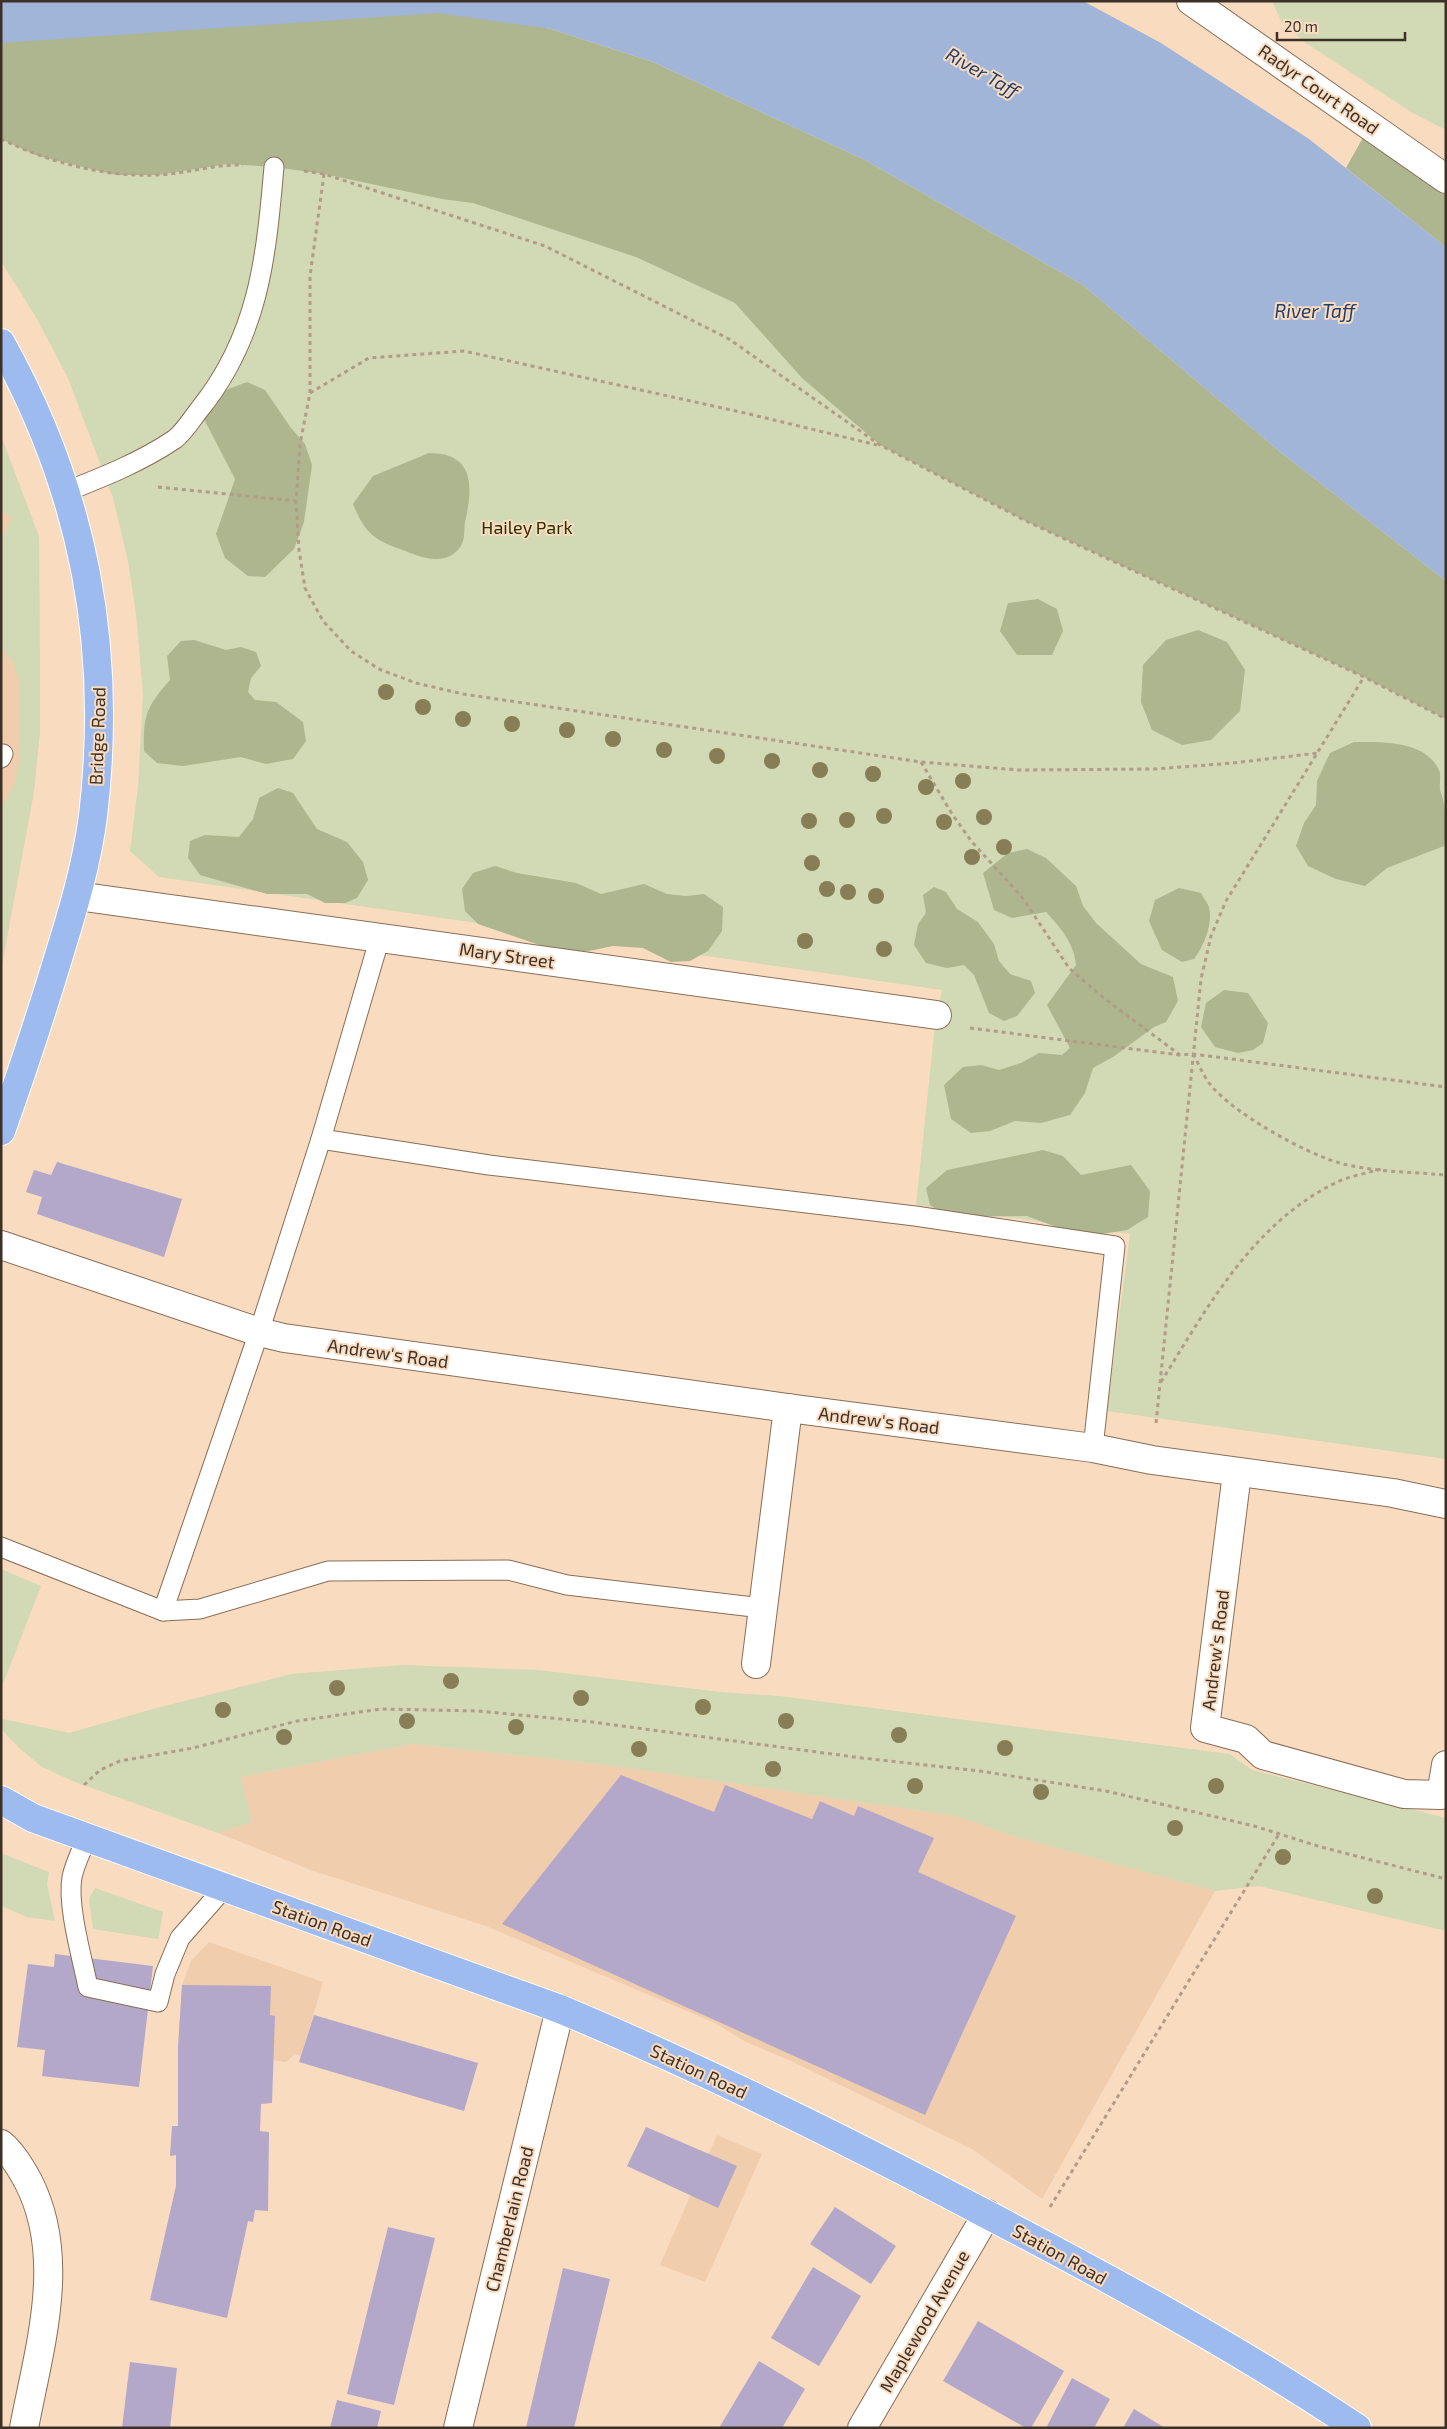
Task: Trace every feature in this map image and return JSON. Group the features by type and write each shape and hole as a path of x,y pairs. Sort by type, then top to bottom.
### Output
{"main road":[{"name":"Bridge Road","path":"1,343 33,407 65,492 83,554 95,622 100,684 99,735 93,817 77,896 34,1038 1,1131"},
{"name":"Station Road","path":"1,1800 33,1818 560,2009 642,2044 893,2165 1032,2238 1166,2311 1357,2428"}],"street":[{"name":"Radyr Court Road","path":"1204,5 1446,179"},
{"name":"Mary Street","path":"77,896 937,1016"},
{"name":"Andrew's Road","path":"1,1245 259,1332 284,1338 1093,1448 1152,1460 1393,1493 1446,1504"},
{"path":"756,1664 788,1408"},
{"name":"Andrew's Road","path":"1237,1473 1205,1728 1246,1740 1263,1755 1404,1794 1441,1795 1446,1765"},
{"name":"Chamberlain Road","path":"458,2428 560,2009"},
{"path":"1,2144 23,2172 37,2198 46,2229 48,2271 44,2323 24,2428"},
{"name":"Maplewood Avenue","path":"862,2428 987,2214"}],"lane":[{"path":"65,492 118,471 176,438 218,386 245,333 261,282 274,167"},
{"path":"163,1611 259,1332 321,1139 380,937"},
{"path":"321,1139 489,1165 916,1216 1115,1246 1093,1448"},
{"path":"1,1548 163,1611 200,1609 328,1571 508,1570 567,1585 762,1608"},
{"path":"87,1837 72,1875 71,1885 73,1907 88,1987 158,2002 165,1974 180,1938 225,1887"}],"path":[{"path":"1,139 38,156 116,175 158,175 227,164 274,167 324,174 545,246 729,339 880,445 1028,522 1364,677 1446,719"},
{"path":"324,174 310,276 310,394 300,444 296,501 299,550 305,588 323,621 350,650 379,669 416,683 463,694 921,762 1018,770 1155,769 1318,753"},
{"path":"310,394 369,358 464,351 880,445"},
{"path":"118,471 159,488 296,501"},
{"path":"1152,1460 1201,979 1211,936 1222,910 1364,677"},
{"path":"921,762 952,814 972,842 1022,897 1069,968 1106,999 1180,1055"},
{"path":"974,1029 1180,1055 1193,1054 1446,1087"},
{"path":"1193,1054 1210,1084 1229,1104 1262,1126 1339,1163 1446,1175"},
{"path":"1160,1383 1224,1283 1240,1261 1272,1227 1304,1202 1338,1182 1381,1168"},
{"path":"84,1785 100,1770 120,1761 193,1748 296,1721 381,1708 478,1711 592,1722 862,1758 980,1771 1106,1791 1279,1834 1446,1879"},
{"path":"1032,2238 1279,1834"}],"shaded area":[{"path":"1,436 39,537 40,730 34,791 1,970"},
{"path":"412,1744 607,1765 956,1816 1020,1838 1215,1891 1042,2199 972,2149 791,2061 746,2042 713,2022 486,1926 311,1870 218,1833 252,1822 241,1777"},
{"path":"209,1942 323,1982 301,2056 295,2054 286,2062 178,2047 182,1985 191,1961"},
{"path":"717,2135 762,2154 705,2282 660,2265"}],"green space":[{"path":"1272,1 1446,1 1446,130 1411,112 1306,43 1282,23"},
{"path":"426,2 551,29 653,62 865,160 1083,285 1279,451 1446,581 1446,719 1364,677 1028,522 880,445 802,378 735,303 636,257 473,203 442,199 324,174 274,167 227,164 158,175 116,175 38,156 1,139 1,41"},
{"name":"Hailey Park","path":"1,56 427,68 1446,660 1446,1459 1107,1411 1130,1234 916,1205 935,1026 942,990 159,877 130,851 138,787 143,694 136,613 128,561 113,498 68,378 37,319 1,261"},
{"path":"1370,125 1446,179 1446,247 1346,168"},
{"path":"247,382 265,390 291,428 305,444 312,465 304,522 294,549 265,577 248,576 225,558 216,534 235,479 203,417 218,393"},
{"path":"1,436 39,537 40,730 34,791 1,970 1,808 15,784 19,763 20,683 13,661 1,648 1,538 13,518 1,510"},
{"path":"429,453 455,459 463,466 469,485 468,509 462,544 452,555 439,559 416,555 376,538 361,521 353,504 373,476"},
{"path":"1038,599 1057,609 1063,631 1052,655 1017,655 1000,631 1008,603"},
{"path":"1198,630 1227,642 1245,670 1240,711 1211,740 1182,745 1152,730 1141,702 1143,665 1166,640"},
{"path":"194,640 226,650 241,647 256,652 261,666 251,678 248,692 255,700 276,702 303,722 306,741 293,759 266,764 241,757 183,766 157,763 144,751 145,720 151,705 170,680 167,656 181,641"},
{"path":"1354,742 1389,743 1413,748 1424,753 1439,770 1440,790 1445,812 1446,834 1444,846 1387,868 1365,886 1336,879 1308,866 1296,846 1304,823 1316,805 1317,781 1330,753"},
{"path":"278,788 293,793 317,829 347,842 363,862 368,880 357,898 345,903 325,903 307,894 267,894 200,875 188,858 190,841 205,835 239,837 253,819 259,798"},
{"path":"1027,849 1046,858 1076,886 1083,906 1096,923 1141,964 1173,977 1178,1001 1166,1022 1154,1027 1113,1057 1093,1068 1085,1093 1070,1115 1041,1123 1015,1121 990,1131 971,1133 951,1119 944,1085 963,1067 981,1065 999,1070 1021,1063 1039,1053 1062,1055 1070,1048 1047,1005 1076,965 1070,943 1062,930 1046,912 1012,918 994,910 983,873 1008,853"},
{"path":"495,866 517,873 576,883 601,894 644,884 667,894 686,896 704,894 723,907 722,931 708,951 690,961 671,962 643,948 613,946 584,952 548,948 478,924 465,911 462,889 473,873"},
{"path":"934,887 946,892 957,909 978,922 994,944 999,961 1010,974 1031,981 1035,993 1017,1016 1004,1021 989,1013 974,975 964,965 947,968 926,963 914,945 918,924 926,913 923,895"},
{"path":"1179,888 1201,893 1209,907 1210,914 1209,927 1201,948 1194,959 1182,962 1162,950 1149,921 1155,900"},
{"path":"1224,990 1248,993 1268,1023 1263,1043 1253,1050 1238,1053 1215,1047 1201,1027 1206,1003"},
{"path":"1043,1150 1063,1156 1081,1175 1131,1165 1150,1191 1148,1217 1127,1230 1083,1237 1027,1216 948,1217 930,1205 926,1188 947,1170"},
{"path":"1,1569 41,1586 1,1689"},
{"path":"403,1665 538,1670 720,1692 779,1696 1230,1754 1252,1770 1446,1818 1446,1931 1259,1886 1215,1891 1020,1838 956,1816 607,1765 412,1744 241,1777 252,1822 218,1833 75,1782 42,1767 19,1748 1,1729 3,1719 69,1733 153,1709 291,1674"},
{"path":"1,1853 49,1872 47,1884 55,1921 27,1917 1,1906"},
{"path":"95,1888 163,1912 158,1939 93,1929 89,1899"}],"water":[{"name":"River Taff","path":"1,1 1083,1 1161,43 1309,139 1446,247 1446,581 1279,451 1083,285 865,160 653,62 551,29 438,13 1,43"}],"building":[{"path":"57,1162 182,1199 164,1257 37,1214 42,1197 26,1192 34,1170 51,1175"},
{"path":"621,1775 714,1812 725,1785 812,1819 820,1801 854,1816 858,1806 934,1838 918,1872 1016,1916 925,2115 502,1924"},
{"path":"55,1954 153,1966 139,2087 42,2076 45,2050 17,2047 28,1964 54,1967"},
{"path":"182,1985 271,1986 270,2015 275,2016 272,2103 261,2104 260,2131 269,2132 268,2211 255,2210 253,2222 248,2221 227,2318 150,2300 176,2186 176,2155 170,2156 172,2126 178,2126 178,2047"},
{"path":"314,2015 478,2063 464,2111 299,2062"},
{"path":"646,2127 737,2166 718,2208 627,2166"},
{"path":"835,2207 896,2246 871,2284 810,2244"},
{"path":"388,2227 435,2238 394,2405 347,2394"},
{"path":"813,2267 861,2296 819,2366 771,2338"},
{"path":"563,2268 610,2279 574,2428 526,2428"},
{"path":"978,2321 1064,2371 1031,2428 1026,2428 943,2381"},
{"path":"759,2361 805,2389 782,2428 719,2428"},
{"path":"130,2362 177,2368 170,2428 122,2428"},
{"path":"1072,2378 1110,2399 1094,2428 1046,2428"},
{"path":"337,2400 381,2411 377,2428 330,2428"},
{"path":"1134,2409 1165,2428 1123,2428"}]}
